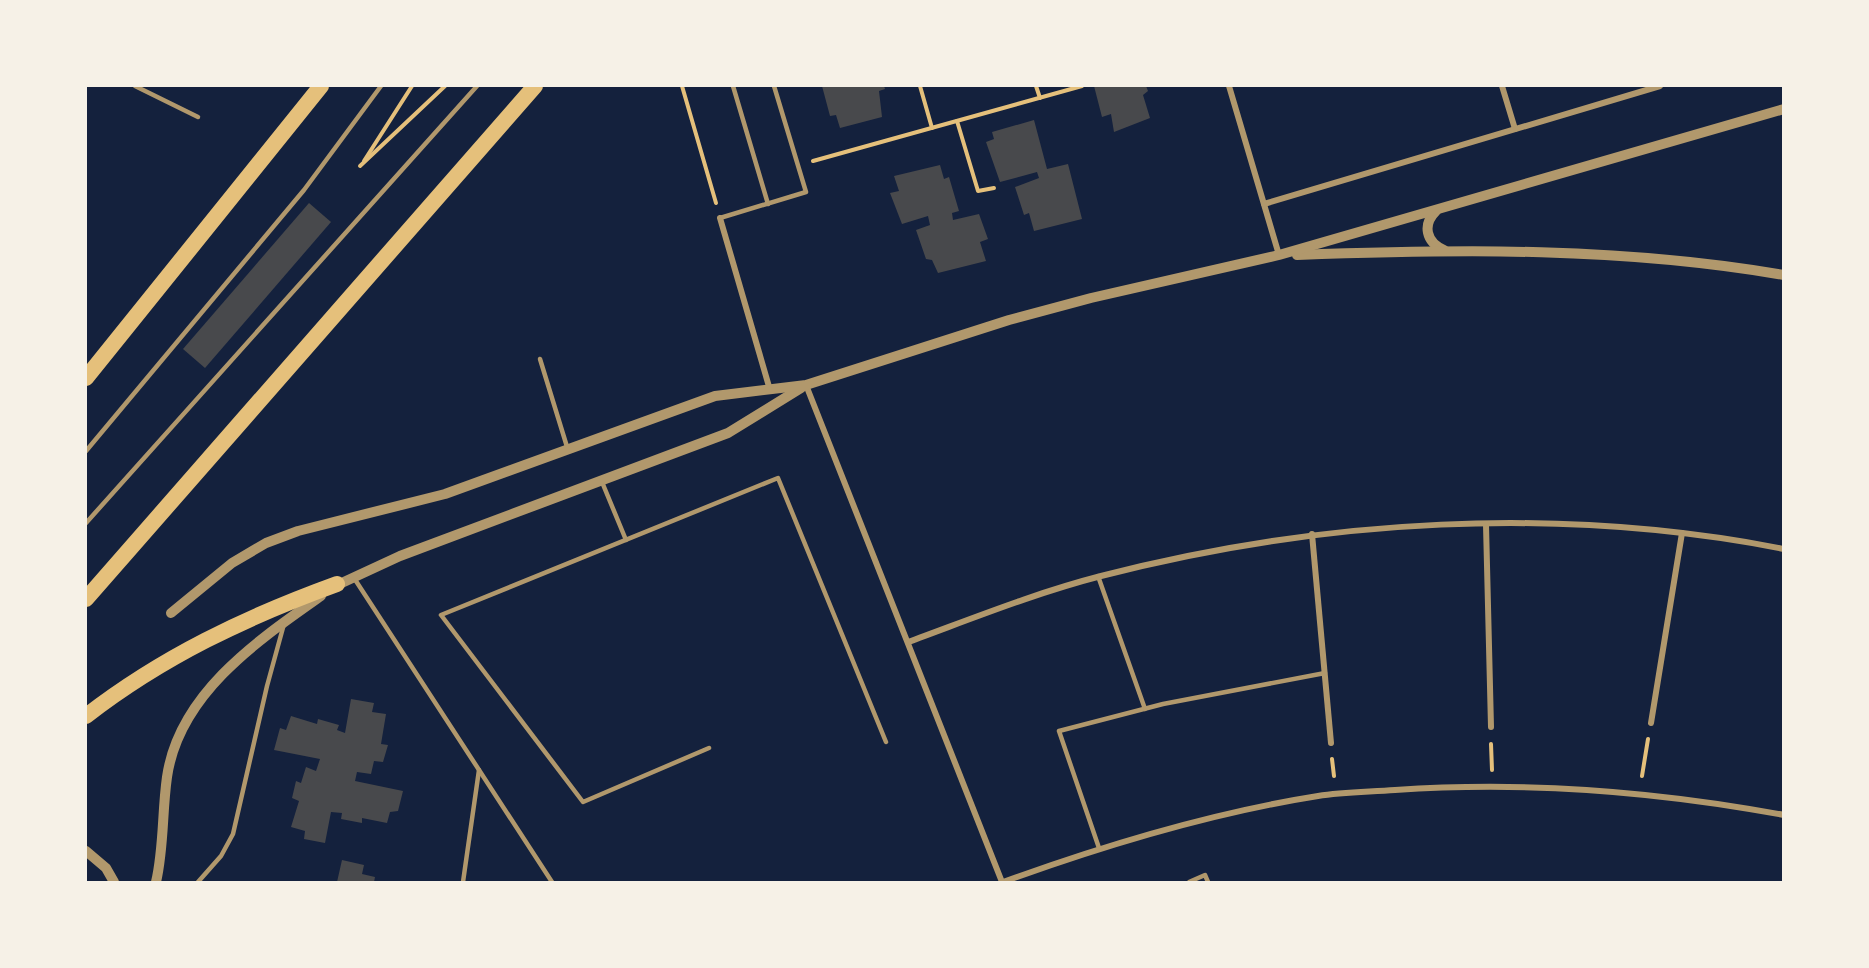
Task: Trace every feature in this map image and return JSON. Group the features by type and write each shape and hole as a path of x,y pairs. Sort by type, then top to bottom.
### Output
{"highway":[{"path":"86,378 321,86"},
{"path":"86,599 535,86"},
{"path":"86,716 147,672 213,635 286,603 337,584"}],"street":[{"path":"1229,86 1279,255"},
{"path":"1502,86 1515,129"},
{"path":"1264,204 1660,86"},
{"path":"171,612 232,563 266,543 298,531 445,494 715,396 806,385 1009,320 1091,298 1279,255 1784,110"},
{"path":"1436,210 1427,224 1427,233 1431,241 1445,250"},
{"path":"720,218 770,390"},
{"path":"1279,255 1445,250 1605,254 1784,275"},
{"path":"156,882 167,777 178,736 190,715 223,674 285,621 352,576 728,433 806,385"},
{"path":"806,385 1002,882 1022,879 1099,848 1195,822 1335,794 1492,785 1563,788 1719,803 1784,815"},
{"path":"908,642 1098,576 1312,534 1432,525 1627,528 1682,533 1784,549"},
{"path":"1486,525 1491,727"},
{"path":"1651,723 1682,533"},
{"path":"1312,534 1331,743"},
{"path":"86,851 106,868 114,882"}],"lane":[{"path":"135,86 198,117"},
{"path":"86,451 304,190 381,86"},
{"path":"86,523 477,86"},
{"path":"733,86 768,204"},
{"path":"720,218 806,192 774,86"},
{"path":"540,359 568,450"},
{"path":"710,748 583,802 441,615 778,478 886,742"},
{"path":"602,482 626,540"},
{"path":"352,576 552,882"},
{"path":"1098,576 1145,709"},
{"path":"198,882 221,856 233,834 267,686 285,621"},
{"path":"1099,848 1059,731 1145,709 1325,673"},
{"path":"463,882 479,770"},
{"path":"1189,882 1205,875 1208,882"}],"path":[{"path":"412,86 360,166 445,86"},
{"path":"682,86 720,218"},
{"path":"920,86 932,128"},
{"path":"1036,86 1040,98"},
{"path":"798,166 1082,86"},
{"path":"957,121 978,191 994,188"},
{"path":"1640,795 1651,723"},
{"path":"1491,727 1492,785"},
{"path":"1331,743 1335,794"}],"building":[{"path":"822,86 884,86 885,89 879,91 882,117 840,128 836,115 830,116"},
{"path":"1094,86 1146,86 1148,91 1143,95 1150,118 1114,132 1111,114 1102,117"},
{"path":"1034,120 1047,169 1068,164 1082,219 1034,231 1029,213 1024,215 1015,187 1039,178 1037,172 1000,182 986,142 994,139 992,132"},
{"path":"940,165 944,179 949,177 959,211 952,213 953,220 979,214 988,239 980,242 986,261 938,273 932,260 926,259 916,230 930,225 928,216 902,224 890,193 899,191 894,176"},
{"path":"309,203 331,222 205,368 183,349"},
{"path":"351,699 374,703 372,712 386,714 381,744 388,745 383,762 374,761 371,774 357,772 355,781 403,791 398,811 390,812 387,823 362,818 362,823 341,819 342,813 331,812 325,843 304,839 305,831 291,827 299,801 292,798 296,781 301,783 306,767 316,771 320,759 274,750 280,728 286,730 291,716 317,724 318,719 339,725 337,730 345,733"},
{"path":"342,860 364,865 362,874 375,877 374,882 337,882"}]}
